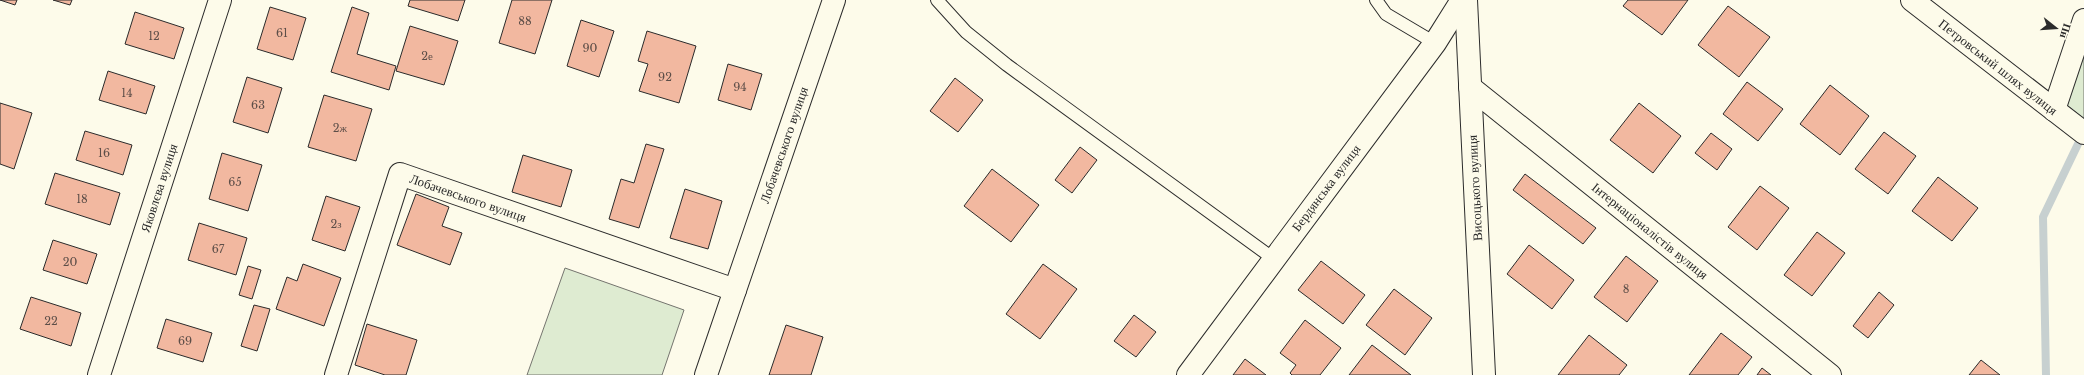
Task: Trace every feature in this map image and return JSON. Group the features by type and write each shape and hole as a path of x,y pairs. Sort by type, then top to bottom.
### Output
{"street":[{"name":"Яковлєва вулиця","path":"99,375 220,0"},
{"name":"Лобачевського вулиця","path":"706,375 834,0"},
{"name":"Бердянська вулиця","path":"1188,375 1435,43 1462,0"},
{"name":"Висоцького вулиця","path":"1466,0 1484,375"},
{"name":"Петровський шлях вулиця","path":"1912,0 2084,133"},
{"path":"2054,110 2084,20"},
{"name":"Інтернаціоналістів вулиця","path":"1470,87 1830,375"},
{"name":"Лобачевського вулиця","path":"336,375 400,174 735,290"}],"lane":[{"path":"937,0 966,32 1007,65 1274,259"},
{"path":"1376,0 1386,14 1435,43"}],"green space":[{"path":"2084,45 2084,119 2064,103"},
{"path":"565,268 684,310 662,375 527,375"}],"building":[{"path":"0,0 17,0 15,5"},
{"path":"53,0 72,0 70,5"},
{"path":"410,0 465,0 458,21 408,6"},
{"path":"512,0 552,0 535,54 499,43"},
{"path":"1628,0 1688,0 1662,35 1623,6"},
{"path":"1728,6 1770,37 1739,77 1698,45"},
{"path":"270,7 306,18 293,60 257,49"},
{"path":"352,7 369,13 357,54 396,66 389,90 331,72"},
{"path":"135,12 184,28 174,59 125,44"},
{"path":"581,20 614,31 599,77 567,66"},
{"path":"410,26 458,41 444,85 396,71"},
{"path":"647,31 696,46 679,103 639,91 648,64 638,61"},
{"path":"728,64 762,74 751,110 718,100"},
{"path":"108,71 155,86 146,114 99,100"},
{"path":"247,77 282,88 268,133 233,122"},
{"path":"955,78 983,100 958,132 930,111"},
{"path":"1747,82 1783,109 1758,141 1723,114"},
{"path":"1830,85 1869,116 1840,155 1800,124"},
{"path":"324,95 372,109 356,161 308,147"},
{"path":"0,103 32,113 14,169 0,164"},
{"path":"1639,103 1681,136 1653,173 1610,140"},
{"path":"85,131 132,145 123,175 76,160"},
{"path":"1884,132 1916,156 1888,194 1855,169"},
{"path":"1711,133 1732,149 1717,170 1695,153"},
{"path":"646,144 664,149 639,228 609,219 621,179 634,183"},
{"path":"1080,147 1097,160 1072,193 1055,180"},
{"path":"222,153 262,165 248,211 209,199"},
{"path":"523,155 572,170 561,207 512,192"},
{"path":"992,169 1039,205 1011,242 964,206"},
{"path":"55,173 120,193 110,225 45,204"},
{"path":"1525,174 1596,228 1583,244 1513,190"},
{"path":"1938,177 1978,208 1952,241 1912,211"},
{"path":"1760,186 1789,208 1757,250 1728,227"},
{"path":"685,189 722,201 708,249 670,238"},
{"path":"416,194 449,207 442,226 462,233 450,265 397,245"},
{"path":"326,196 360,207 345,251 312,240"},
{"path":"199,223 247,238 236,275 188,260"},
{"path":"1817,232 1845,253 1812,296 1784,275"},
{"path":"53,240 97,254 87,284 43,270"},
{"path":"1529,245 1574,280 1552,309 1507,274"},
{"path":"1626,256 1658,281 1627,322 1594,297"},
{"path":"1321,261 1365,295 1343,324 1298,290"},
{"path":"303,264 341,278 324,326 276,309 287,277 297,281"},
{"path":"1043,264 1077,289 1040,339 1006,314"},
{"path":"248,266 261,270 252,299 239,295"},
{"path":"1394,289 1432,318 1405,355 1366,325"},
{"path":"1879,292 1894,305 1868,338 1853,326"},
{"path":"31,297 81,313 71,346 20,329"},
{"path":"254,305 270,309 257,351 241,346"},
{"path":"1134,315 1156,332 1136,357 1114,341"},
{"path":"166,319 212,333 203,362 157,348"},
{"path":"1305,320 1341,348 1320,375 1292,375 1290,373 1296,365 1280,353"},
{"path":"367,324 417,340 406,375 385,375 355,365"},
{"path":"786,325 823,337 811,375 769,375"},
{"path":"1721,333 1752,357 1738,375 1689,375"},
{"path":"1589,335 1627,365 1619,375 1558,375"},
{"path":"1372,345 1411,375 1349,375"},
{"path":"1245,359 1266,375 1233,375"},
{"path":"1981,360 2000,375 1969,375"},
{"path":"1762,368 1771,375 1757,375"}],"waterway":[{"path":"2046,375 2043,217 2078,144"}]}
